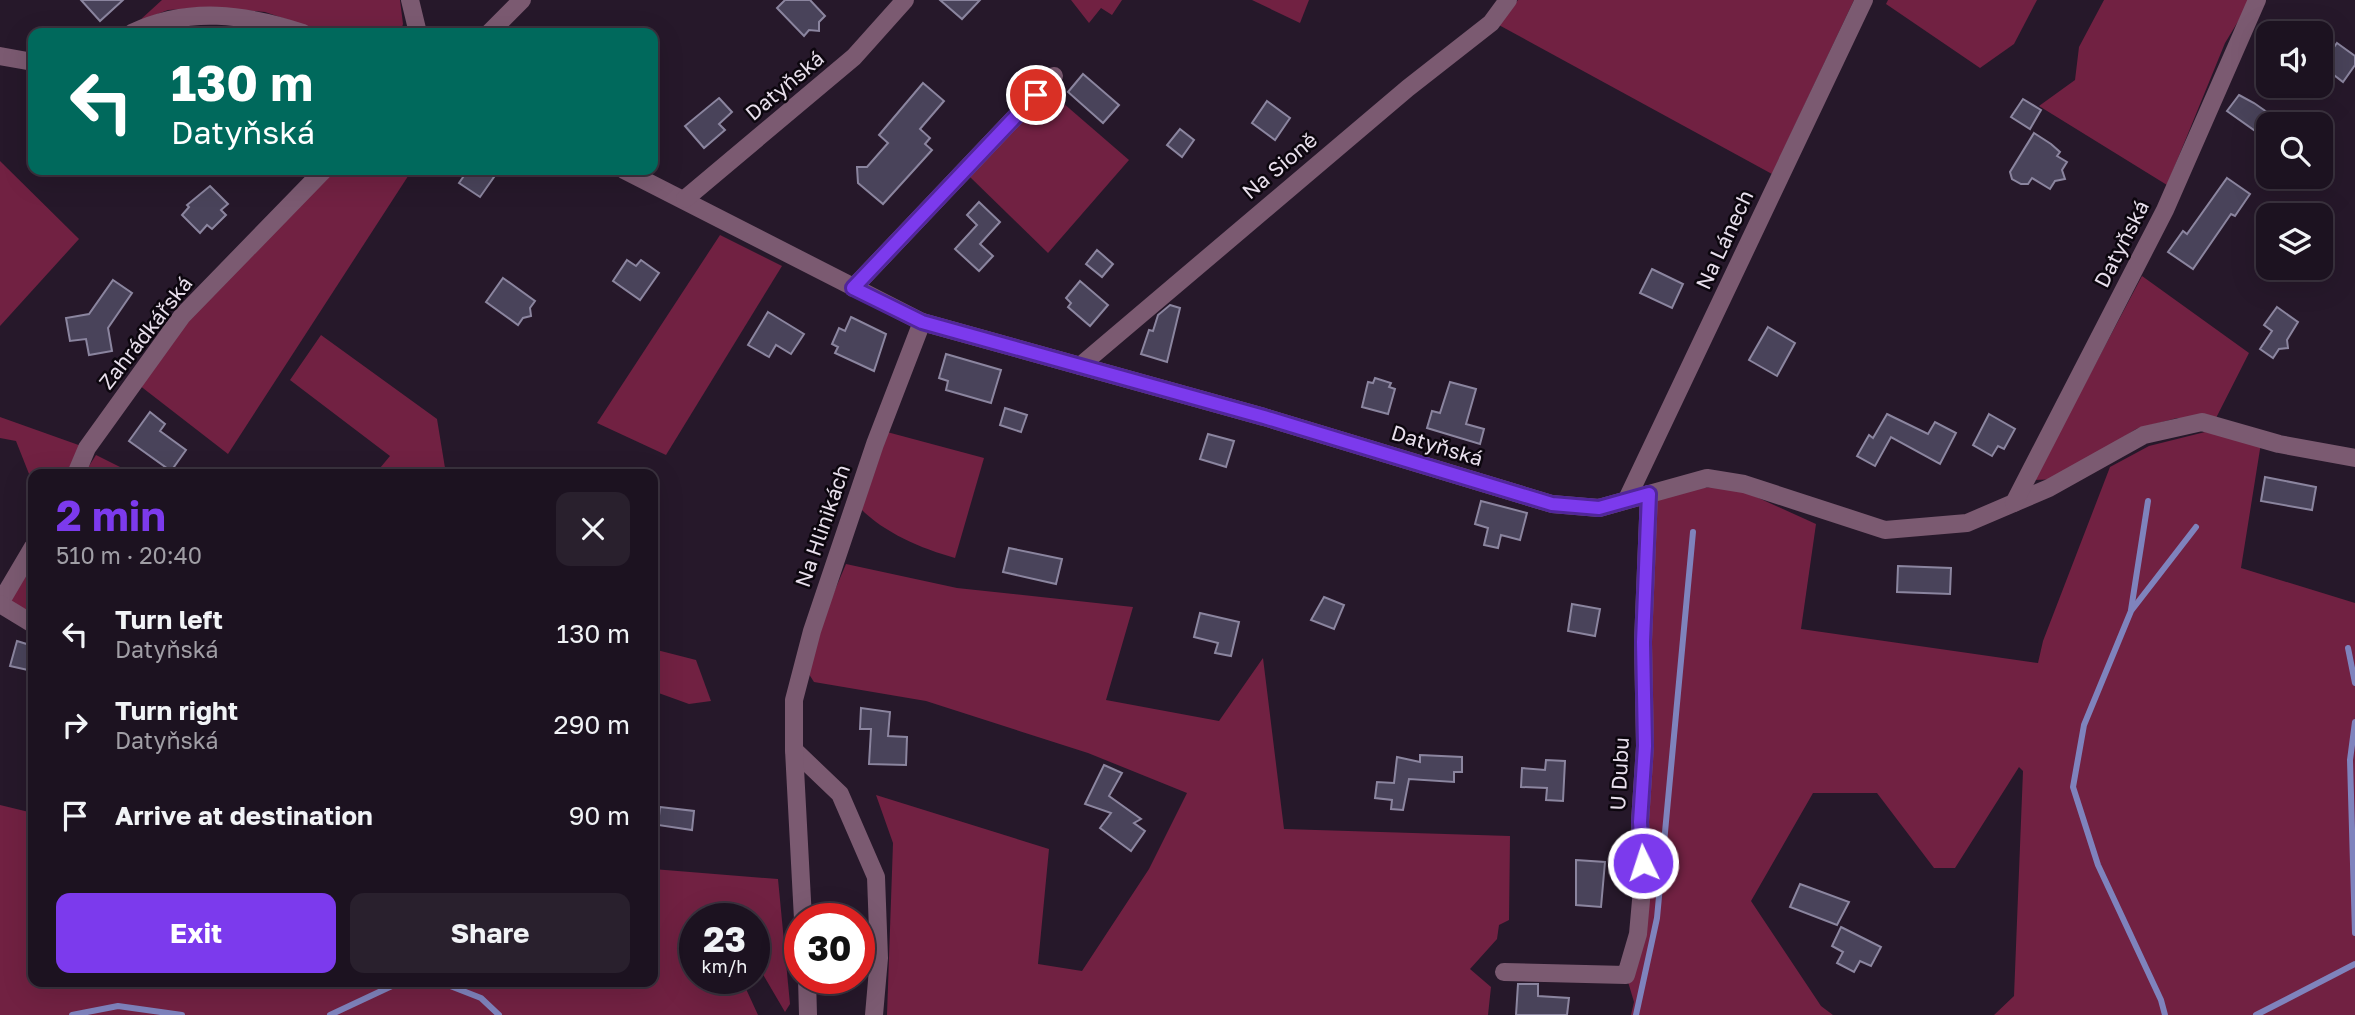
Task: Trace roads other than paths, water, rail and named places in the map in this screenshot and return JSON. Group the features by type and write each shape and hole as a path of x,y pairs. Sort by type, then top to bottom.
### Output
{"street":[{"path":"410,0 417,28"},
{"path":"494,28 522,0"},
{"name":"Datyňská","path":"685,200 854,57 905,0"},
{"name":"Na Sioně","path":"1080,366 1408,88 1492,23 1508,0"},
{"name":"Na Lánech","path":"1627,499 1864,0"},
{"name":"Datyňská","path":"2014,503 2165,210 2257,0"},
{"path":"143,28 156,22 198,15 263,20 288,28"},
{"path":"0,56 28,61"},
{"path":"853,288 1054,76"},
{"name":"Zahrádkářská","path":"78,469 87,448 182,316 319,175"},
{"name":"Datyňská","path":"634,175 922,322 1264,417 1552,504 1599,508 1707,478 1744,484 1885,530 1967,523 2049,488 2144,435 2202,422 2279,444 2355,458"},
{"name":"Na Hlinikách","path":"802,903 794,701 812,631 875,444 922,322"},
{"name":"U Dubu","path":"1504,972 1626,975 1638,934 1643,878 1640,822 1645,746 1643,642 1649,494"},
{"path":"28,555 0,603 28,621"},
{"path":"794,750 840,794 876,877 879,958 874,1015"},
{"path":"807,994 808,1015"}],"waterway":[{"path":"2131,610 2148,501"},
{"path":"2165,1015 2161,1000 2098,865 2073,787 2084,725 2131,611 2196,527"},
{"path":"1636,1015 1657,918 1693,532"},
{"path":"2348,648 2355,683"},
{"path":"2355,722 2350,760 2355,933"},
{"path":"2256,1015 2355,964"},
{"path":"330,1015 390,987"},
{"path":"453,987 481,998 499,1015"},
{"path":"72,1015 118,1006 182,1015"}]}
